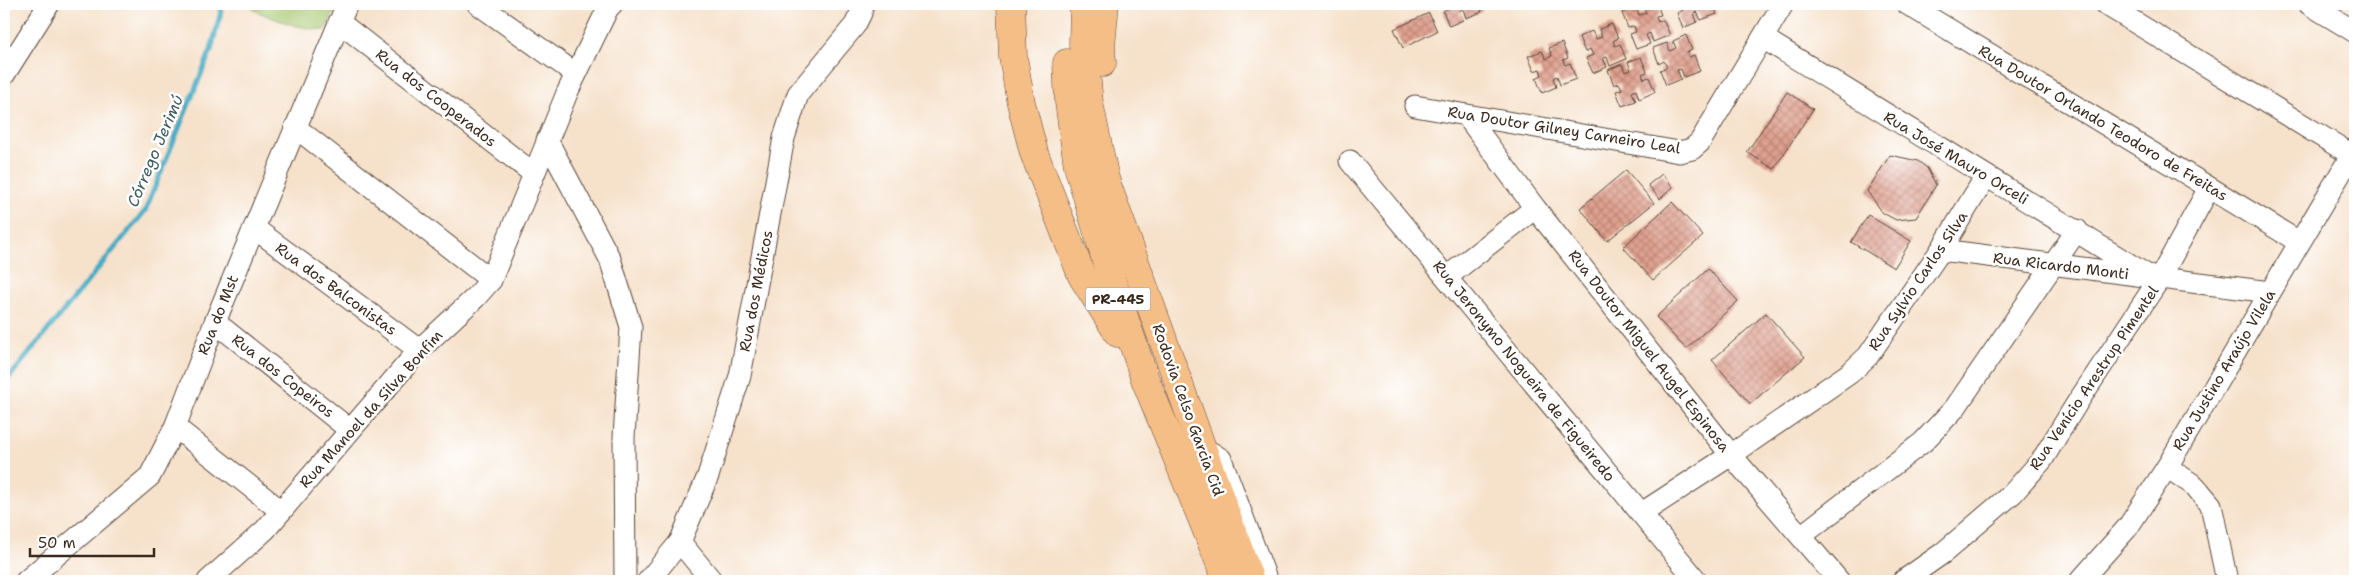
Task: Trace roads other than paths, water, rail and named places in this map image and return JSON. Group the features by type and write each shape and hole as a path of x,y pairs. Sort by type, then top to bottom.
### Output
{"highway":[{"path":"1011,4 1013,57 1021,103 1034,153 1082,276 1145,379"},
{"name":"Rodovia Celso Garcia Cid","path":"1065,4 1069,102 1078,166 1113,284 1145,379 1220,563 1224,581"},
{"name":"Rodovia Celso Garcia Cid","path":"1084,4 1084,44 1088,103 1105,179 1250,581"},
{"path":"1106,4 1101,46 1120,224"}],"street":[{"path":"4,75 49,4"},
{"path":"478,4 576,74"},
{"name":"Rua Manoel da Silva Bonfim","path":"208,581 265,530 419,350 476,297 491,280 547,140 576,74 608,8 612,4"},
{"name":"Rua dos Médicos","path":"648,581 680,542 708,476 740,376 784,138 798,94 855,25 863,4"},
{"name":"Rua Doutor Gilney Carneiro Leal","path":"1415,106 1679,152 1686,151 1700,142 1783,4"},
{"name":"Rua Doutor Orlando Teodoro de Freitas","path":"1907,4 2299,242"},
{"path":"2105,4 2353,152"},
{"path":"2310,4 2355,32"},
{"name":"Rua do Mst","path":"26,581 150,476 175,427 215,322 343,13"},
{"name":"Rua dos Cooperados","path":"343,13 534,174"},
{"name":"Rua José Mauro Orceli","path":"1763,38 2155,278"},
{"name":"Rua Doutor Miguel Augel Espinosa","path":"1466,115 1535,208 1731,455 1839,581"},
{"path":"295,127 491,280"},
{"path":"547,140 610,259 632,327 624,438 625,581"},
{"name":"Rua Justino Araújo Vilela","path":"2080,581 2128,527 2167,467 2353,152"},
{"name":"Rua Jeronymo Nogueira de Figueiredo","path":"1350,161 1697,581"},
{"name":"Rua Sylvio Carlos Silva","path":"1642,513 1731,455 1850,373 1868,356 1941,250 1986,176"},
{"name":"Rua Venício Arestrup Pimentel","path":"1903,581 1943,553 2014,493 2042,460 2209,188"},
{"path":"1447,277 1535,208"},
{"name":"Rua dos Balconistas","path":"254,228 419,350"},
{"path":"1801,536 1923,442 1941,424 1980,372 2077,230"},
{"name":"Rua Ricardo Monti","path":"1941,250 2270,292"},
{"name":"Rua dos Copeiros","path":"215,322 350,430"},
{"path":"175,427 281,511"},
{"path":"1202,448 1221,458 1267,581"},
{"path":"2167,467 2196,486 2211,505 2227,581"},
{"path":"680,542 712,581"}],"waterway":[{"name":"Córrego Jerimú","path":"4,384 145,211 211,50 223,4"}]}
